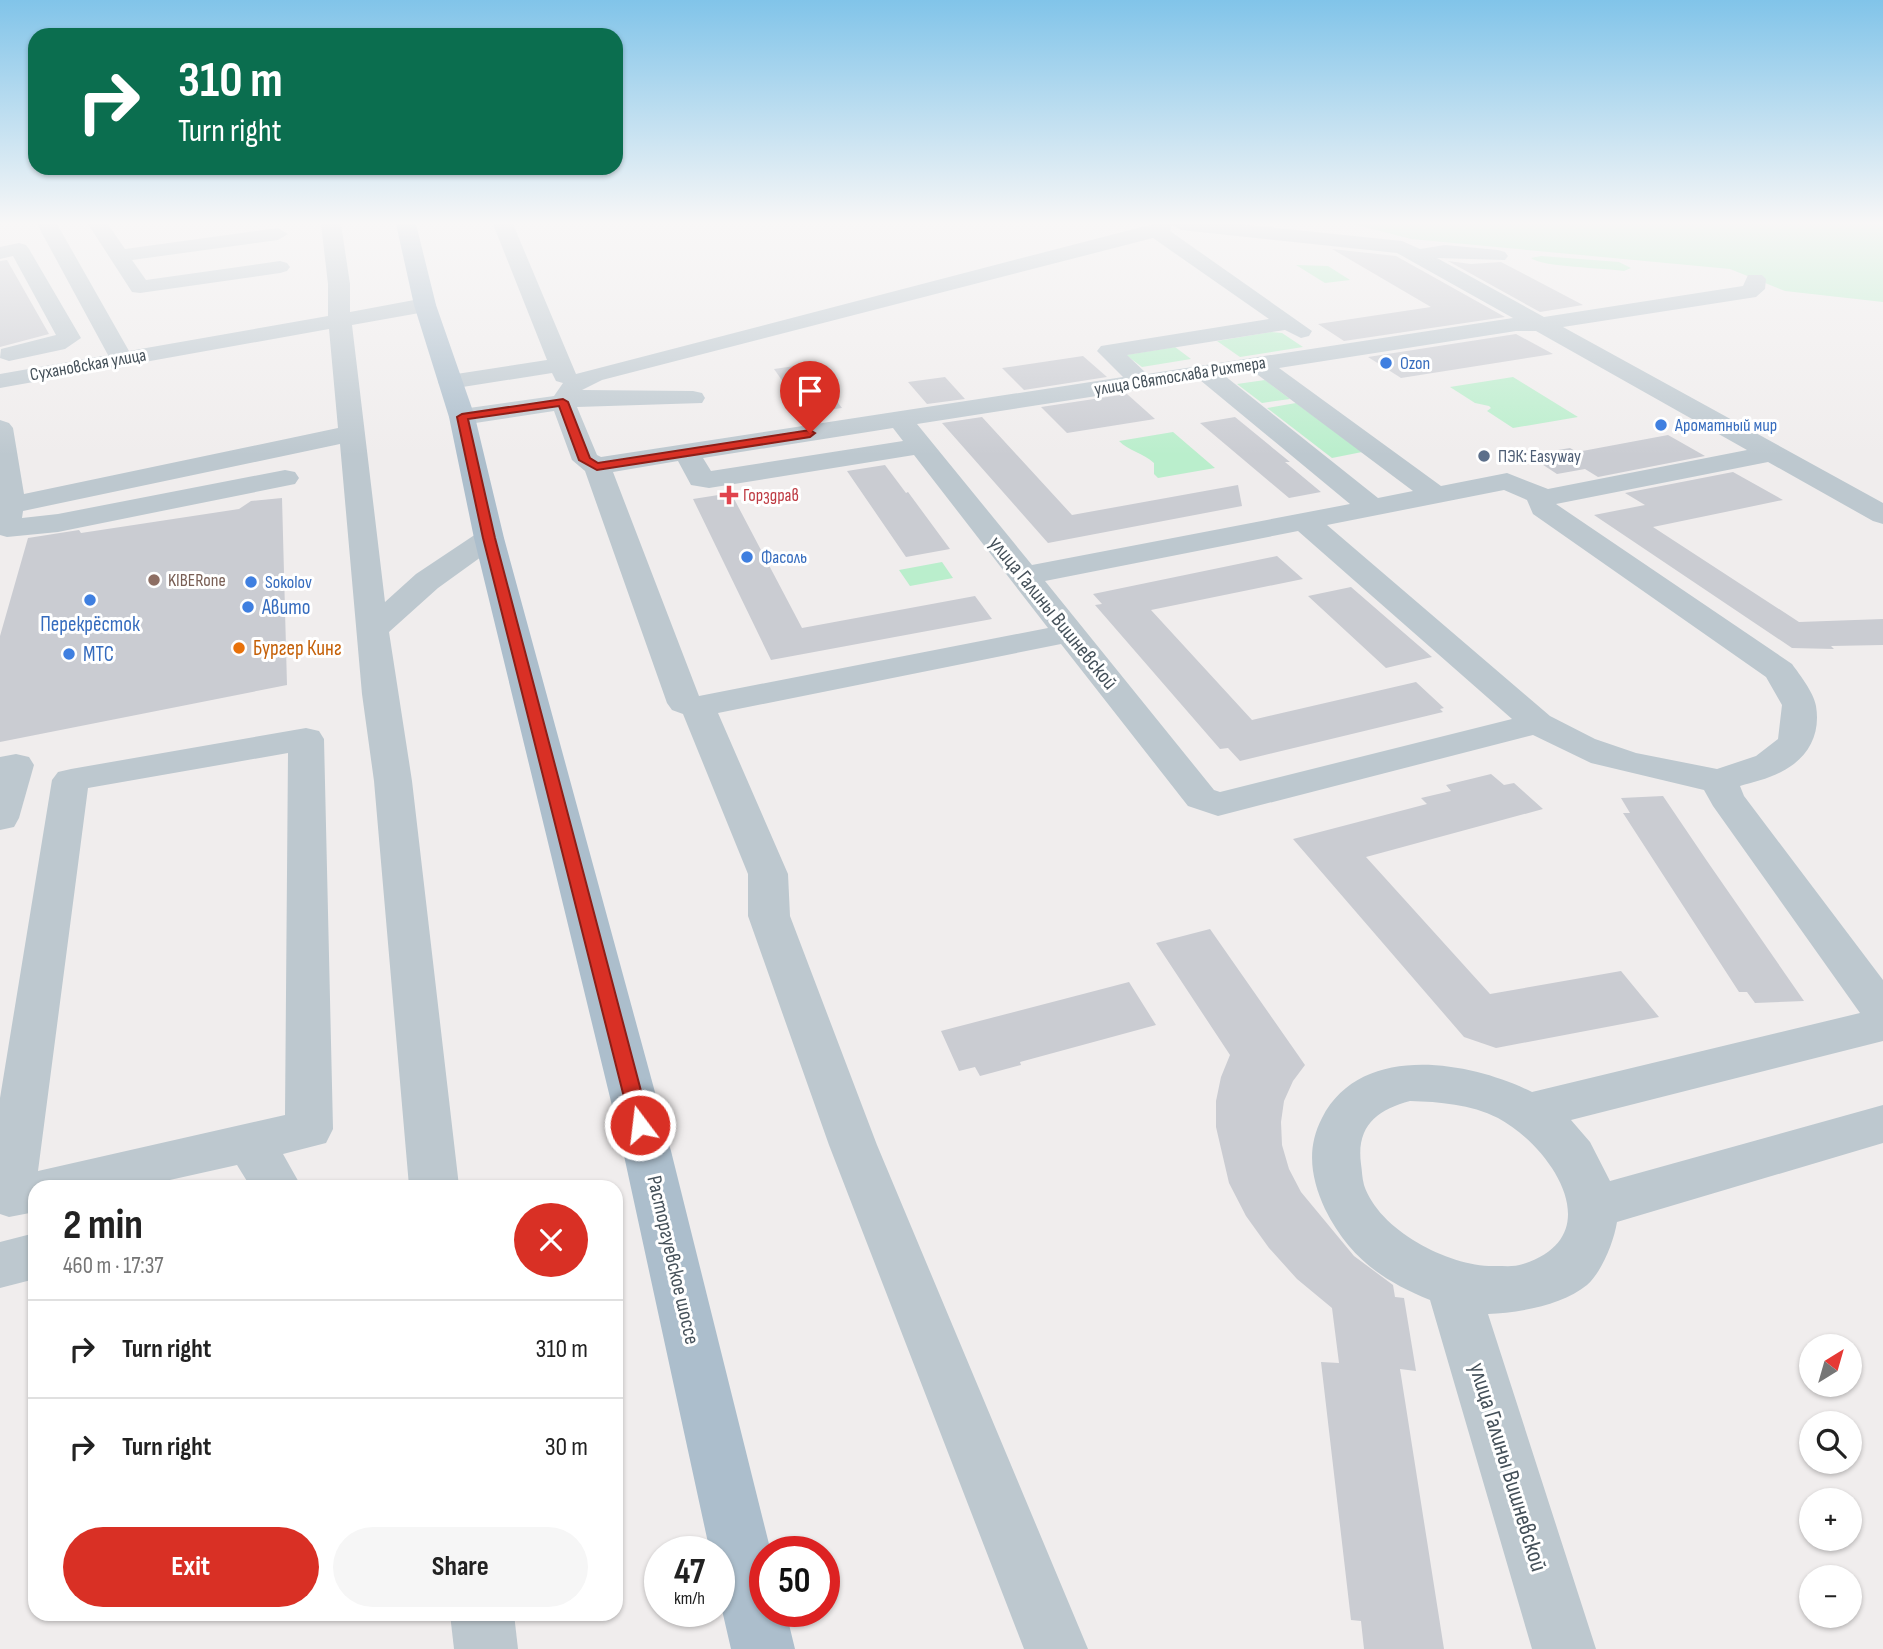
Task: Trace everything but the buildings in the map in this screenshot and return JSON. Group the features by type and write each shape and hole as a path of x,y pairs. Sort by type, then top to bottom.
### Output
{"main road":[{"name":"Расторгуевское шоссе","path":"424,301 456,399 489,538 647,1152 763,1649"}],"street":[{"path":"0,356 57,344 69,338 49,301"},
{"path":"89,301 122,359"},
{"path":"339,301 379,694 393,781 432,1180"},
{"path":"532,301 563,381 585,460 597,466 684,703 698,707 1070,633"},
{"path":"456,399 509,373 574,384 593,375 877,301"},
{"path":"1259,301 1331,353"},
{"path":"1499,301 1883,515"},
{"name":"улица Святослава Рихтера","path":"597,466 1519,324 1540,324 1690,301"},
{"name":"Сухановская улица","path":"0,381 425,305"},
{"path":"1142,382 1109,351 1289,323"},
{"path":"1259,364 1436,495"},
{"path":"1205,372 1372,508"},
{"path":"509,373 522,408"},
{"path":"563,381 587,397 693,398"},
{"path":"456,399 522,408 563,381"},
{"name":"улица Галины Вишневской","path":"900,419 1201,798 1210,803 1218,804 1538,723"},
{"path":"0,428 10,491 4,523"},
{"path":"4,523 353,433"},
{"path":"687,452 701,479 709,480 920,446"},
{"path":"1540,498 1772,453"},
{"path":"4,523 58,523 285,478"},
{"path":"1024,576 1507,481 1517,483 1540,498 1543,508 1780,671 1799,705 1796,743 1769,764 1719,781 1602,757 1566,742 1538,723 1304,521"},
{"path":"373,629 427,581 489,538"},
{"path":"698,707 768,874 769,916 853,1145 1056,1649"},
{"path":"28,1192 9,1196 71,780 306,739 309,1129 81,1180"},
{"path":"0,768 16,765 0,818"},
{"path":"1719,781 1726,798 1883,1012"},
{"path":"1528,1112 1883,1024"},
{"path":"1410,1083 1449,1083 1490,1093 1528,1112 1560,1140 1583,1172 1593,1207 1589,1239 1571,1267 1539,1285 1498,1291 1452,1284 1409,1266 1371,1239 1346,1206 1334,1171 1335,1139 1350,1111 1376,1092 1410,1083"},
{"path":"1593,1207 1883,1124"},
{"path":"250,1143 272,1180"},
{"path":"0,1265 28,1258"},
{"name":"улица Галины Вишневской","path":"1452,1284 1564,1649"},
{"path":"483,1621 486,1649"}],"green space":[{"path":"1271,332 1282,333 1303,347 1240,357 1217,341"},
{"path":"1175,347 1191,359 1142,367 1126,355"},
{"path":"1513,377 1578,417 1513,428 1487,411 1491,408 1489,406 1475,403 1450,387"},
{"path":"1265,380 1290,399 1262,403 1237,384"},
{"path":"1296,403 1362,452 1332,458 1267,408"},
{"path":"1173,432 1215,468 1158,478 1154,474 1154,463 1119,441"},
{"path":"942,562 953,578 910,586 899,570"}],"place":[{"name":"Ozon","path":"1386,363"},
{"name":"Ароматный мир","path":"1661,425"},
{"name":"ПЭК: Easyway","path":"1484,456"},
{"name":"Горздрав","path":"729,495"},
{"name":"Фасоль","path":"747,557"},
{"name":"KIBERone","path":"154,580"},
{"name":"Sokolov","path":"251,582"},
{"name":"Перекрёсток","path":"90,600"},
{"name":"Авито","path":"248,607"},
{"name":"Бургер Кинг","path":"239,648"},
{"name":"МТС","path":"69,654"}],"route":[{"path":"640,1125 489,538 462,417 563,402 585,460 597,466 810,433"}]}
